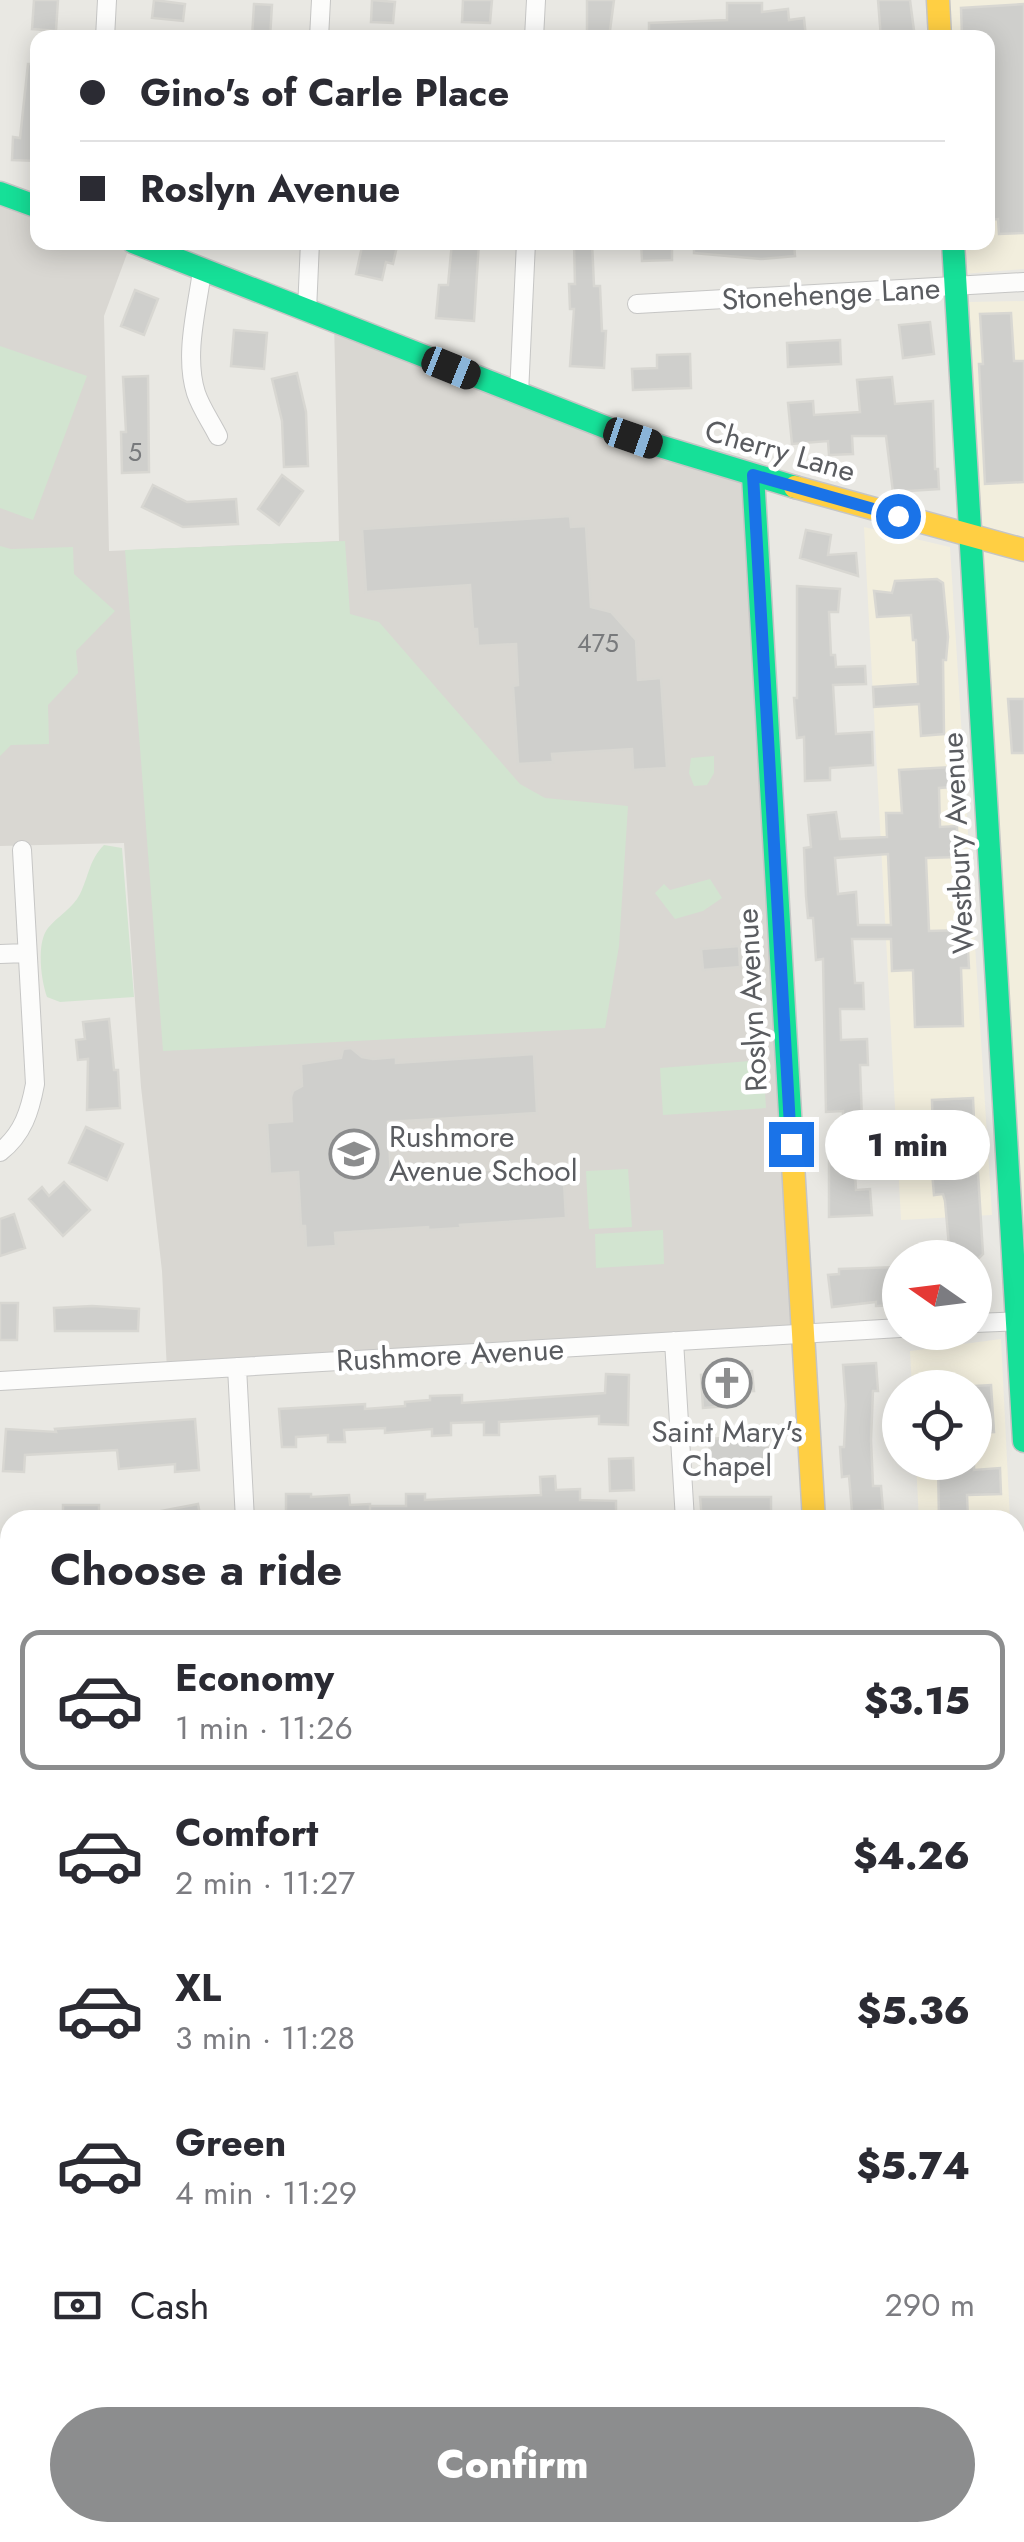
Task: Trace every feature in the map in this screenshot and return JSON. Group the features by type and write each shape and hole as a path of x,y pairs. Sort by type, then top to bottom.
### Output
{"street":[{"path":"106,30 107,0"},
{"path":"319,30 321,0"},
{"path":"534,30 536,0"},
{"path":"938,0 940,30"},
{"path":"0,194 30,204"},
{"name":"Cherry Lane","path":"152,250 633,438 1024,550"},
{"path":"307,311 310,250"},
{"path":"519,394 526,250"},
{"name":"Westbury Avenue","path":"954,250 1020,1321 1024,1441"},
{"path":"202,271 192,377 196,396 218,436"},
{"name":"Stonehenge Lane","path":"637,304 1024,282"},
{"name":"Roslyn Avenue","path":"753,475 813,1510"},
{"path":"0,1152 17,1135 29,1113 35,1084 22,850"},
{"path":"0,954 27,953"},
{"path":"992,1323 1020,1321"},
{"name":"Rushmore Avenue","path":"0,1381 882,1329"},
{"path":"674,1341 683,1510"},
{"path":"237,1367 244,1510"}],"shaded area":[{"path":"948,0 1024,0 1024,269 962,274 960,250 995,250 995,30 950,30"},
{"path":"0,192 30,203 30,250 128,250 104,316 109,551 339,541 334,321 753,475 803,1334 167,1371 162,1271 141,1087 124,843 0,846"},
{"path":"1024,301 1024,1250 969,302"},
{"path":"864,527 950,547 992,1215 901,1220"},
{"path":"1001,1339 1010,1510 918,1510 917,1480 992,1480 992,1370 911,1370 910,1351 992,1350 992,1340"}],"green space":[{"path":"0,346 87,376 33,520 0,508"},
{"path":"345,541 350,614 379,622 520,784 545,798 628,806 619,946 605,1028 163,1051 125,550"},
{"path":"0,546 73,547 74,574 115,611 76,651 78,673 48,705 49,744 11,745 0,756"},
{"path":"714,756 714,773 707,785 694,786 689,773 691,758"},
{"path":"104,845 122,848 134,997 60,1002 47,997 41,952 44,935 77,899 92,862"},
{"path":"710,879 722,898 703,911 675,919 655,893 664,884 670,890"},
{"path":"763,1060 766,1108 663,1115 660,1068"},
{"path":"628,1169 632,1227 589,1229 586,1171"},
{"path":"663,1230 664,1264 596,1268 595,1234"}],"building":[{"path":"34,0 58,0 56,30 32,29"},
{"path":"154,0 185,4 183,21 152,18"},
{"path":"372,0 395,2 393,23 371,22"},
{"path":"463,0 492,0 490,23 462,22"},
{"path":"587,0 614,0 610,30 587,30"},
{"path":"878,0 910,0 914,30 880,30"},
{"path":"727,3 762,3 762,12 788,9 789,20 804,18 805,30 649,30 649,23 727,20"},
{"path":"254,4 272,5 270,30 252,30"},
{"path":"1024,4 1024,233 999,234 995,219 995,30 962,30 961,8"},
{"path":"30,64 30,161 12,160 13,137 20,138"},
{"path":"361,250 396,250 393,264 386,262 382,280 356,274"},
{"path":"451,250 478,250 474,321 436,318 439,285 448,285"},
{"path":"574,250 592,250 594,286 600,286 602,331 606,331 604,368 570,366 574,309 570,309 569,284 575,284"},
{"path":"641,250 672,250 672,260 642,261"},
{"path":"795,250 795,256 761,259 694,253"},
{"path":"135,290 158,299 144,335 121,326"},
{"path":"1011,313 1014,361 1024,361 1024,482 985,484 980,314"},
{"path":"930,322 934,354 903,358 899,325"},
{"path":"234,330 267,333 264,369 231,366"},
{"path":"840,340 841,364 788,367 787,343"},
{"path":"690,354 691,388 633,390 632,369 657,368 657,355"},
{"path":"297,373 306,412 308,466 284,467 282,421 272,379"},
{"path":"148,376 149,472 122,473 121,432 126,432 123,377"},
{"path":"892,377 895,404 933,401 939,489 893,492 886,436 852,436 853,454 829,455 828,441 792,444 788,403 813,401 814,415 860,412 857,380"},
{"path":"282,475 303,491 279,525 258,509"},
{"path":"153,485 187,502 236,499 238,524 183,527 142,507"},
{"path":"570,516 571,527 586,526 591,607 611,612 636,640 638,680 661,678 667,768 633,770 632,749 552,754 553,762 518,764 513,686 518,685 516,644 478,646 470,585 366,592 362,529"},
{"path":"806,530 831,535 828,555 856,553 858,576 800,558"},
{"path":"937,579 943,583 948,637 943,660 944,734 921,736 919,704 874,707 873,687 918,684 911,615 877,617 874,591 892,593 895,581"},
{"path":"797,586 840,589 838,612 829,612 831,655 835,655 836,667 865,666 866,684 833,685 836,734 872,732 873,765 830,768 830,780 805,781 804,737 797,738"},
{"path":"1008,699 1024,699 1024,753 1012,753"},
{"path":"952,767 953,787 939,788 940,827 957,826 958,857 926,858 929,931 967,930 969,968 961,968 963,1026 915,1027 913,970 892,971 891,939 852,939 855,983 863,983 864,1009 840,1009 841,1040 867,1039 868,1065 860,1065 862,1120 843,1121 843,1111 826,1112 823,959 816,960 813,918 808,918 806,896 804,848 811,847 808,815 836,812 840,839 887,837 886,813 902,813 899,770","holes":["888,854 891,925 858,925 856,892 838,894 835,858"]},
{"path":"739,946 740,967 703,970 701,949"},
{"path":"109,1019 120,1108 87,1110 88,1059 78,1060 76,1040 85,1039 83,1022"},
{"path":"351,1048 362,1057 396,1057 396,1063 534,1054 537,1113 388,1122 391,1176 563,1165 566,1218 460,1225 461,1228 335,1233 336,1246 306,1248 298,1172 270,1174 267,1123 292,1121 291,1097 302,1086 301,1064 341,1058 343,1049"},
{"path":"973,1098 974,1119 951,1121 952,1176 978,1173 982,1240 948,1240 945,1201 943,1194 934,1195 931,1160 915,1160 915,1156 873,1158 873,1139 933,1136 932,1100"},
{"path":"86,1127 123,1144 107,1180 69,1163"},
{"path":"854,1157 856,1190 870,1189 872,1215 829,1217 829,1158"},
{"path":"64,1182 90,1210 63,1236 29,1199 42,1187 49,1196"},
{"path":"14,1214 25,1248 0,1256 0,1219"},
{"path":"882,1268 882,1306 876,1306 876,1302 832,1307 828,1275 839,1274 839,1269"},
{"path":"0,1303 18,1303 17,1340 0,1340"},
{"path":"54,1308 139,1309 138,1331 55,1331"},
{"path":"876,1363 878,1391 873,1391 871,1440 873,1486 881,1486 883,1510 852,1510 849,1476 842,1477 840,1447 844,1447 846,1405 843,1365"},
{"name":"Saint Mary's Chapel","path":"752,1371 754,1391 727,1392 728,1406 703,1408 701,1375"},
{"path":"606,1374 629,1375 628,1425 599,1424 599,1416 499,1422 499,1435 484,1435 484,1422 451,1423 451,1435 432,1436 432,1429 385,1433 385,1428 344,1430 345,1442 328,1442 328,1435 296,1437 296,1447 282,1447 279,1409 405,1406 405,1402 430,1400 430,1396 462,1395 462,1403 605,1393"},
{"path":"195,1419 199,1470 175,1472 175,1464 119,1469 117,1450 25,1455 24,1472 3,1471 6,1429 56,1432 55,1429"},
{"path":"768,1435 770,1467 711,1470 709,1439"},
{"path":"633,1458 634,1490 610,1491 609,1459"},
{"path":"1000,1468 1001,1494 967,1495 968,1510 939,1510 938,1480 992,1480 992,1469"},
{"path":"555,1476 556,1490 580,1489 580,1500 616,1501 616,1510 286,1510 286,1494 349,1495 350,1505 406,1506 406,1494 425,1494 425,1500 541,1495 540,1477"},
{"path":"700,1497 771,1497 771,1510 701,1510"},
{"path":"198,1504 199,1510 166,1510"},
{"path":"63,1505 99,1505 99,1510 63,1510"}],"traffic: fast":[{"path":"0,193 30,204"},
{"path":"153,250 633,438 795,487"},
{"path":"953,250 1024,1441"},
{"path":"753,475 791,1130"}],"traffic: slow":[{"path":"938,0 940,30"},
{"path":"795,487 1024,550"},
{"path":"791,1130 813,1510"}],"place":[{"name":"Rushmore Avenue School","path":"354,1154"},
{"name":"Saint Mary's Chapel","path":"727,1383"}],"route":[{"path":"791,1144 753,475 898,516"}]}
